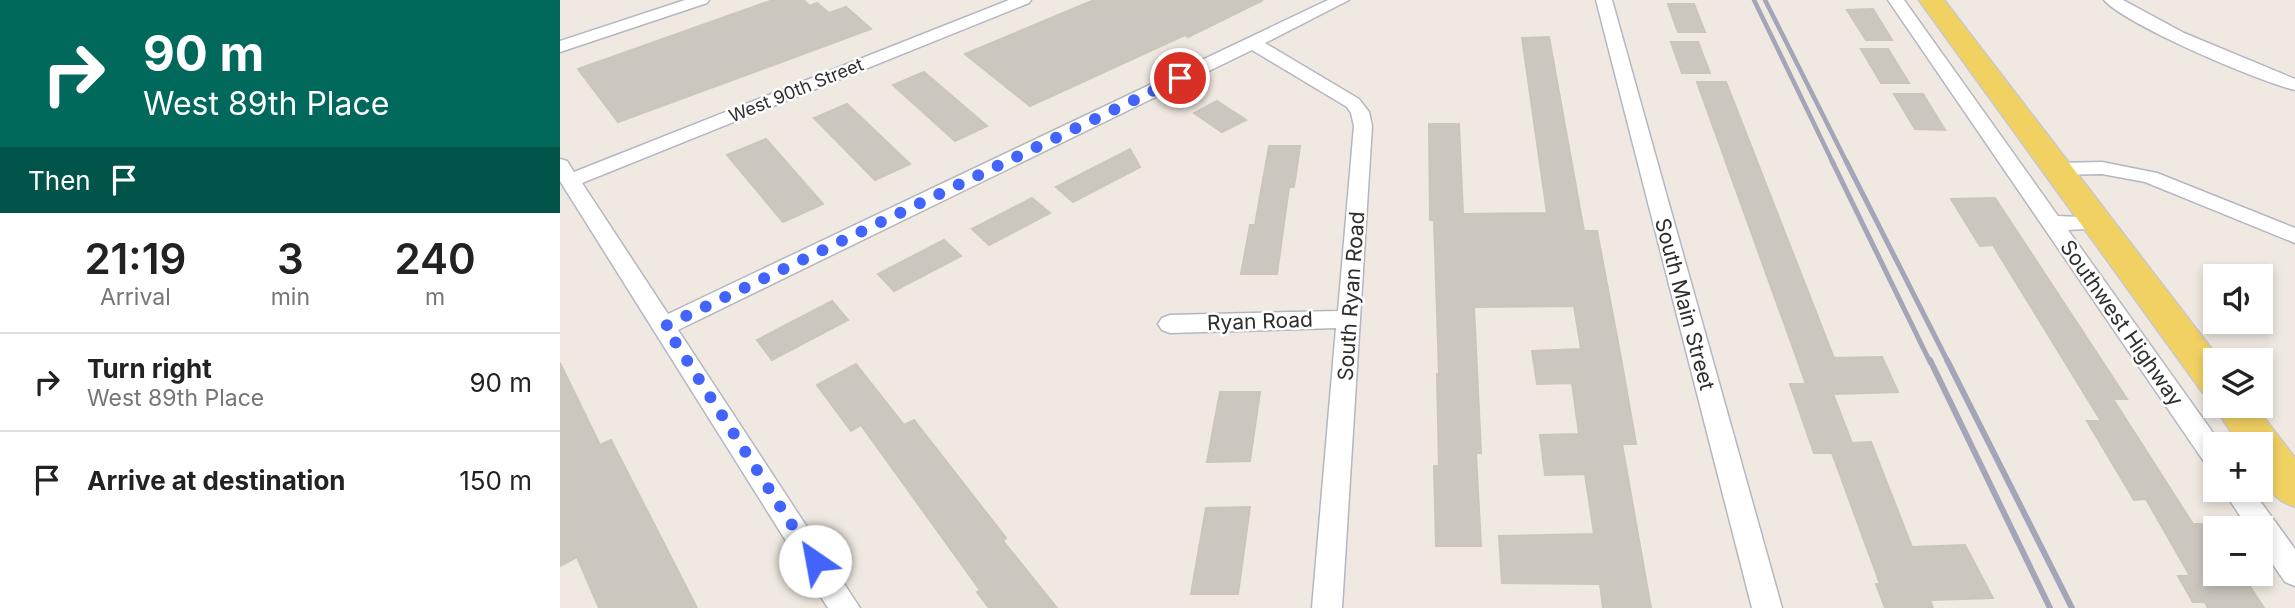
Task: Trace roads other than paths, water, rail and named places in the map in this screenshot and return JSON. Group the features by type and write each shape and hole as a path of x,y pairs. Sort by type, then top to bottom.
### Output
{"main road":[{"name":"Southwest Highway","path":"1931,0 2203,366"},
{"path":"2242,418 2295,489"}],"street":[{"path":"560,47 701,0"},
{"name":"West 90th Street","path":"565,173 1023,0"},
{"path":"665,326 1341,0"},
{"name":"South Main Street","path":"1604,0 1767,608"},
{"name":"Southwest Highway","path":"1896,0 2203,439"},
{"path":"2112,0 2147,23 2217,55 2295,85"},
{"name":"South Ryan Road","path":"1253,43 1339,93 1360,112 1363,141 1327,608"},
{"path":"2055,169 2102,168 2150,177 2295,236"},
{"path":"565,173 845,608"},
{"name":"Southwest Highway","path":"2052,223 2095,223"},
{"name":"Ryan Road","path":"1170,324 1350,319"},
{"path":"2246,502 2295,573"}],"railway":[{"path":"1754,0 1833,163"},
{"path":"1765,0 1847,163"},
{"path":"1832,161 1930,362"},
{"path":"1846,161 1948,362"},
{"path":"1930,360 2050,608"},
{"path":"1947,360 2072,608"}]}
